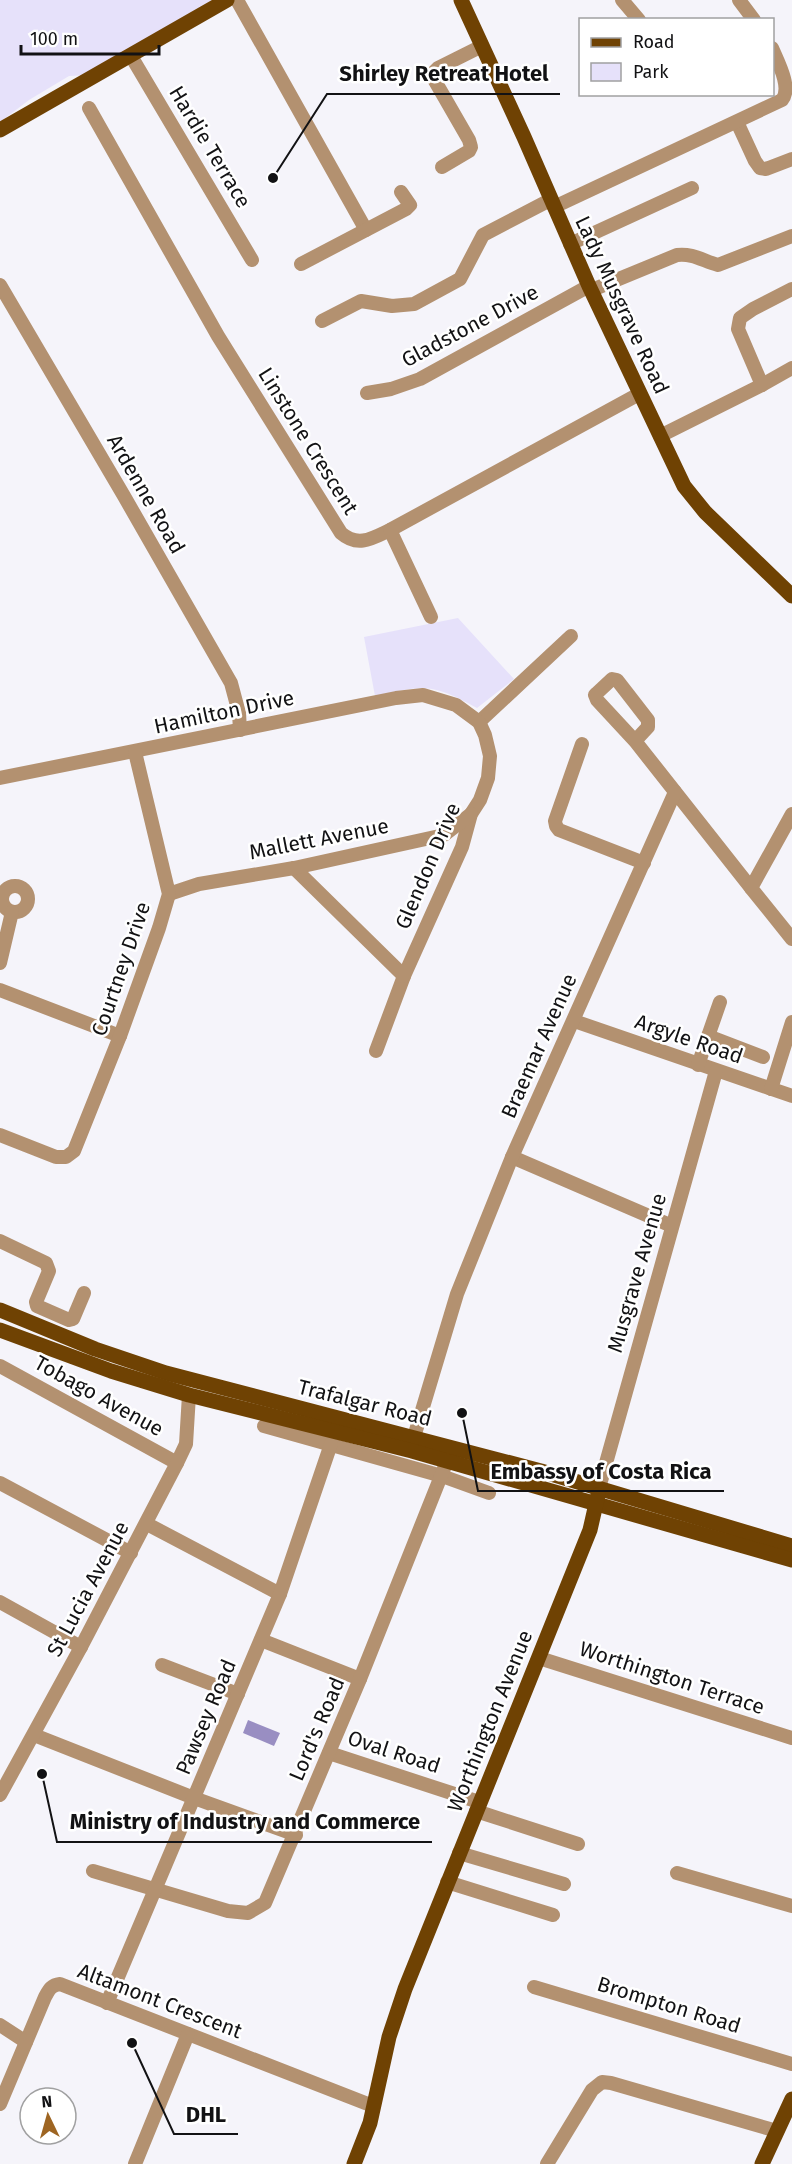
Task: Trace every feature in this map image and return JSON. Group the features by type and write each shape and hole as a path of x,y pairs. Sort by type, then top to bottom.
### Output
{"main road":[{"path":"0,130 227,0"},
{"name":"Lady Musgrave Road","path":"461,0 590,288 684,486 705,512 792,596"},
{"name":"Trafalgar Road","path":"0,1311 135,1364 599,1488 792,1546"},
{"path":"3,1332 111,1371 189,1395"},
{"name":"Trafalgar Road","path":"189,1395 447,1461 792,1560"},
{"name":"Worthington Avenue","path":"354,2164 370,2123 388,2037 447,1882 590,1530 599,1488"},
{"path":"762,2164 792,2099"}],"street":[{"path":"237,0 366,230"},
{"path":"622,0 637,18"},
{"path":"739,0 752,18"},
{"path":"442,167 469,151 470,144 433,74 438,68 482,46"},
{"path":"322,321 361,302 392,306 414,304 460,279 483,235 782,100 787,96 788,87 774,53"},
{"name":"Hardie Terrace","path":"131,56 252,260"},
{"name":"Linstone Crescent","path":"89,108 218,336 341,533 354,542 362,542 390,530 639,394"},
{"path":"736,122 760,168 766,169 792,159"},
{"path":"570,244 692,188"},
{"path":"301,264 409,207 409,203 401,192"},
{"name":"Gladstone Drive","path":"367,393 391,389 420,379 590,288 601,288 677,255 690,254 718,265 792,236"},
{"name":"Ardenne Road","path":"0,285 231,683 239,713 240,730"},
{"path":"762,385 738,329 740,318 792,289"},
{"path":"660,436 792,368"},
{"path":"390,530 431,617"},
{"path":"479,722 571,636"},
{"name":"Hamilton Drive","path":"0,778 396,698 423,695 456,705 479,722"},
{"name":"Glendon Drive","path":"376,1051 404,976 462,847 471,814 480,800 488,778 490,756 479,722"},
{"path":"635,741 792,939"},
{"path":"582,744 555,821 556,826 560,830 644,863"},
{"name":"Courtney Drive","path":"0,1135 56,1157 66,1157 74,1150 120,1036 159,928 169,894 135,752"},
{"name":"Braemar Avenue","path":"414,1437 457,1294 512,1157 675,792"},
{"name":"Mallett Avenue","path":"169,894 199,884 294,868 444,835 471,814"},
{"path":"751,888 792,814"},
{"path":"294,868 404,976"},
{"path":"0,963 12,912"},
{"path":"0,990 120,1036"},
{"path":"698,1065 720,1002"},
{"name":"Argyle Road","path":"573,1021 792,1096"},
{"path":"771,1089 792,1022"},
{"path":"708,1036 763,1057"},
{"name":"Musgrave Avenue","path":"599,1488 716,1071"},
{"path":"512,1157 672,1226"},
{"path":"0,1241 40,1258 46,1263 49,1271 36,1302 37,1306 69,1320 73,1319 84,1293"},
{"name":"Tobago Avenue","path":"0,1365 177,1463"},
{"name":"St Lucia Avenue","path":"2,1786 34,1735 147,1524 177,1463 186,1444 189,1395"},
{"path":"264,1426 442,1476 489,1493"},
{"name":"Pawsey Road","path":"107,2003 280,1594 331,1444"},
{"name":"Lord's Road","path":"93,1871 228,1911 248,1913 265,1903 360,1679 447,1461"},
{"path":"0,1483 131,1553"},
{"path":"147,1524 280,1594"},
{"path":"0,1602 81,1647"},
{"path":"261,1640 360,1679"},
{"name":"Worthington Terrace","path":"539,1658 792,1738"},
{"path":"162,1665 238,1694"},
{"path":"34,1735 194,1798 296,1834"},
{"name":"Oval Road","path":"329,1753 578,1844"},
{"path":"459,1853 564,1884"},
{"path":"677,1873 792,1906"},
{"path":"447,1882 553,1915"},
{"name":"Altamont Crescent","path":"0,2104 49,1989 55,1984 60,1984 373,2106"},
{"name":"Brompton Road","path":"534,1987 792,2064"},
{"path":"0,2025 26,2042"},
{"path":"135,2164 188,2034"},
{"path":"546,2164 595,2086 602,2082 777,2131"}],"green space":[{"path":"0,0 212,0 90,75 69,76 29,100 0,122"},
{"path":"458,618 514,679 477,708 449,694 428,688 375,696 364,637"}],"shaded area":[{"path":"248,1720 280,1733 274,1746 243,1733"}],"place":[{"name":"Shirley Retreat Hotel","path":"273,178"},
{"name":"Embassy of Costa Rica","path":"462,1413"},
{"name":"Ministry of Industry and Commerce","path":"42,1774"},
{"name":"DHL","path":"132,2043"}]}
